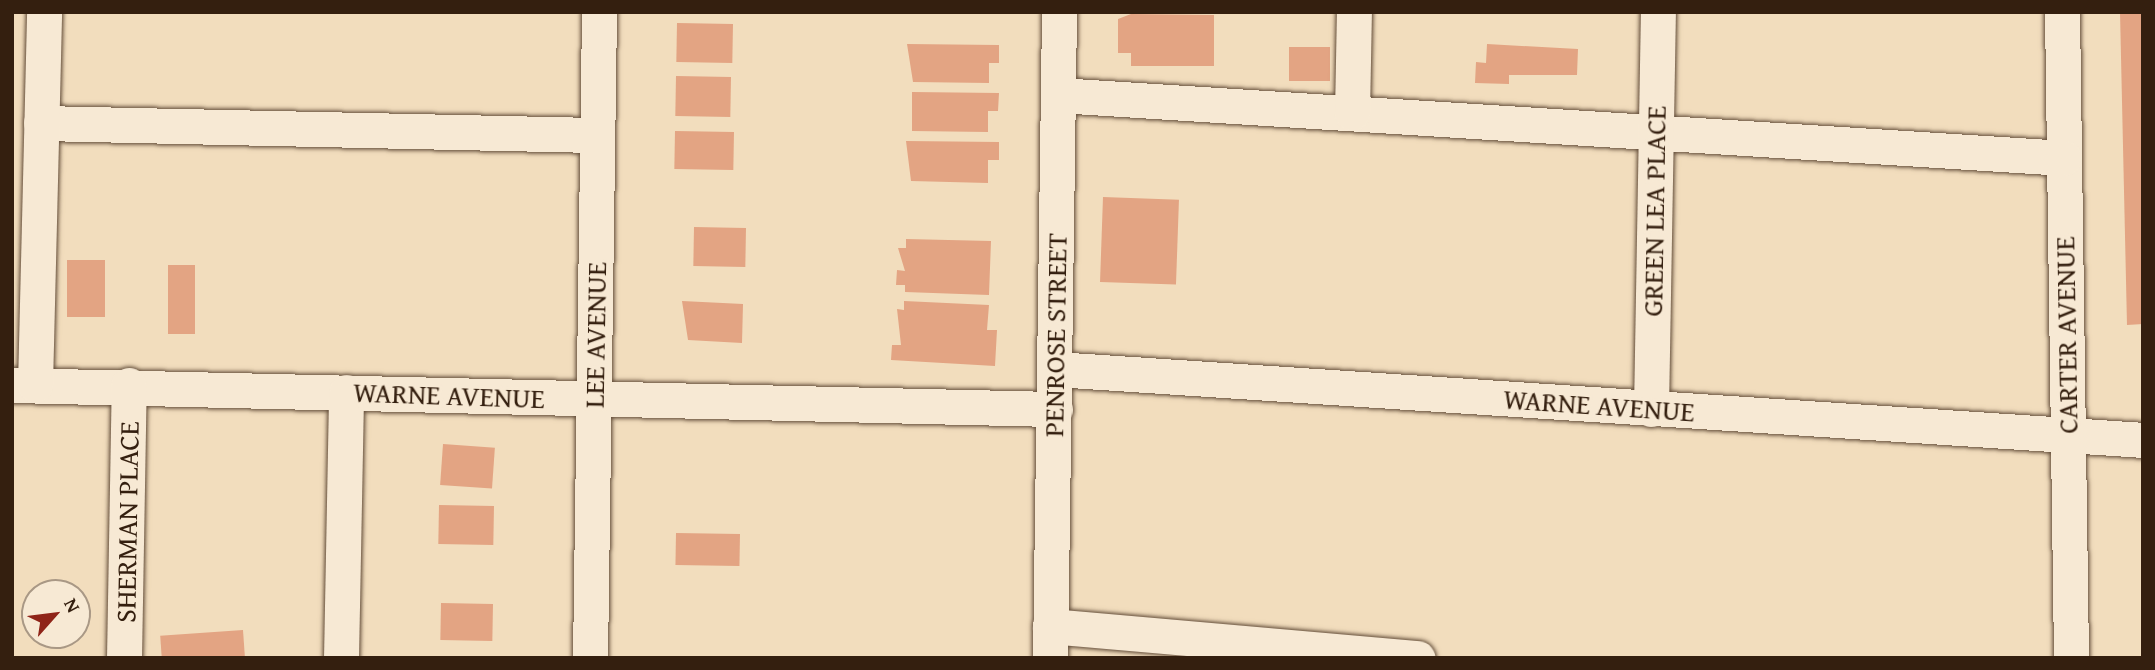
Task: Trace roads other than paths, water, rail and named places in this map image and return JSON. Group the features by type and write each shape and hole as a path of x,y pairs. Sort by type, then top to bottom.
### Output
{"street":[{"path":"23,385 41,123 44,12"},
{"name":"LEE AVENUE","path":"590,658 599,12"},
{"name":"PENROSE STREET","path":"1050,642 1059,12"},
{"path":"1352,113 1354,12"},
{"name":"GREEN LEA PLACE","path":"1651,409 1658,12"},
{"name":"CARTER AVENUE","path":"2062,12 2071,658"},
{"path":"1058,95 2064,158"},
{"path":"41,123 597,135"},
{"name":"WARNE AVENUE","path":"1055,369 2143,440"},
{"name":"WARNE AVENUE","path":"23,385 129,385 1055,409"},
{"name":"SHERMAN PLACE","path":"124,658 129,385"},
{"path":"341,658 346,392"},
{"path":"1050,642 1418,658"}]}
